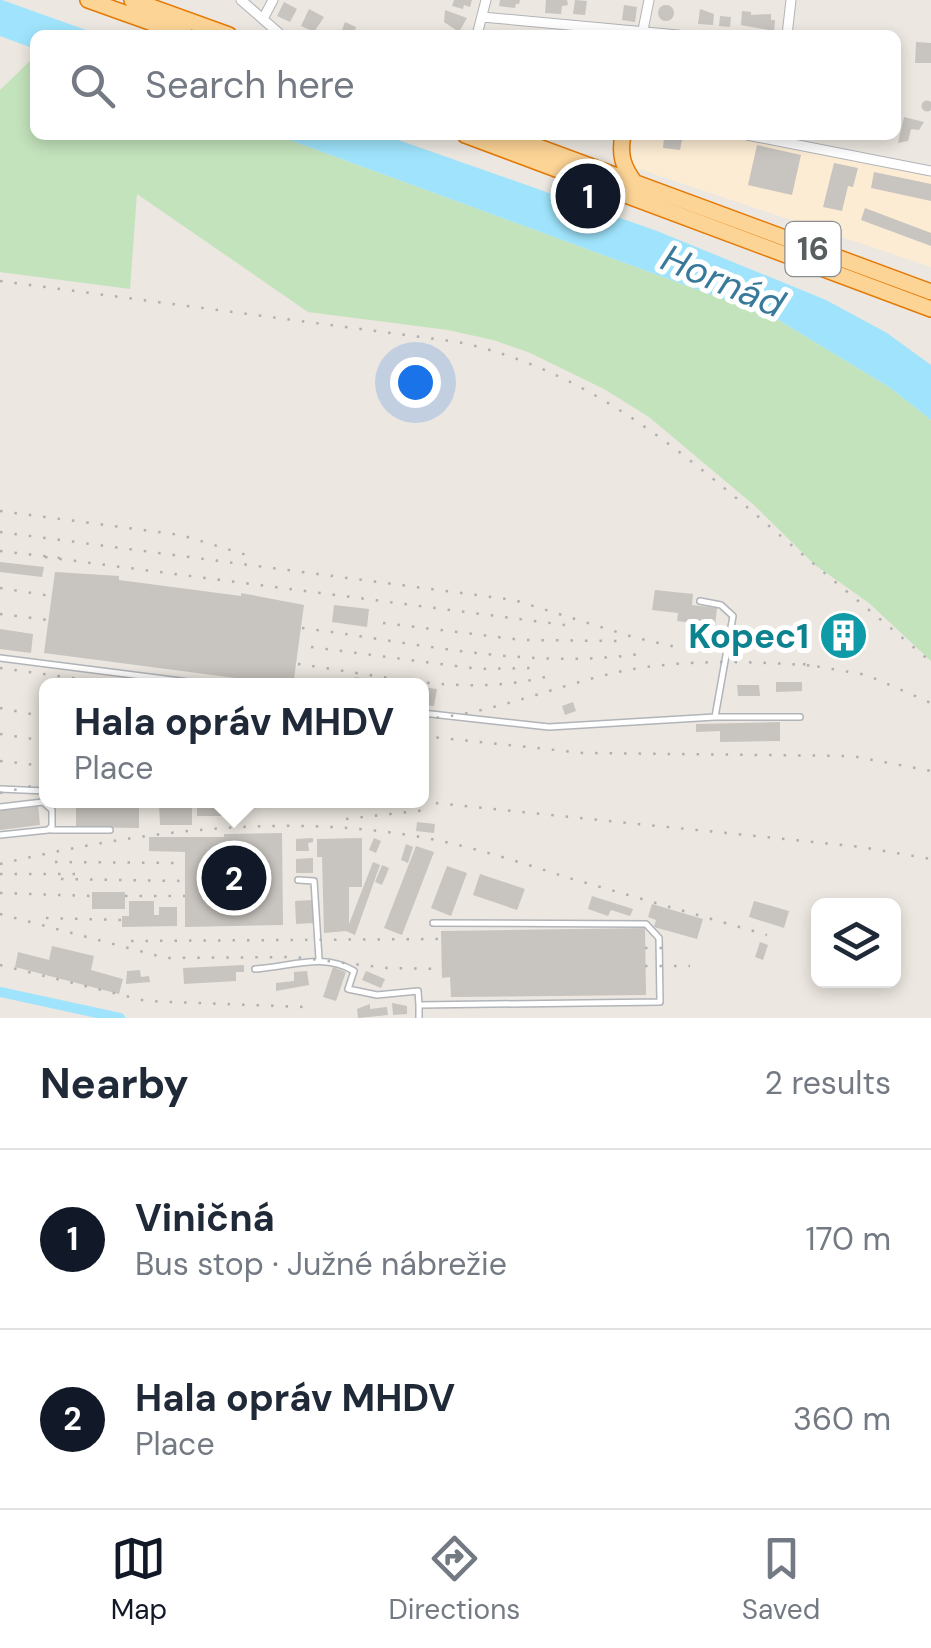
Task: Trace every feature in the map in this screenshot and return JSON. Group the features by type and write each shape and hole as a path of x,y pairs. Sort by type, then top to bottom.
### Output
{"highway":[{"path":"88,0 172,30"},
{"path":"132,0 215,30"},
{"name":"16","path":"478,140 931,309"},
{"name":"16","path":"520,140 931,292"},
{"path":"590,166 610,161 622,142"},
{"path":"622,142 625,169 635,183"}],"street":[{"path":"241,0 275,30"},
{"path":"263,20 273,0"},
{"path":"478,30 486,0"},
{"path":"643,30 648,0"},
{"path":"788,30 791,0"},
{"path":"482,17 604,30"},
{"path":"786,140 931,171"}],"lane":[{"path":"700,601 720,605 734,616 715,717"},
{"path":"0,658 157,678"},
{"path":"429,714 549,728 715,717 800,717"},
{"path":"0,789 39,792"},
{"path":"0,806 39,802"},
{"path":"48,830 52,826 50,808"},
{"path":"0,835 110,830"},
{"path":"298,880 314,881 318,959"},
{"path":"419,1006 660,1002 659,938 646,924 433,924"},
{"path":"255,969 318,959 338,961 354,971 348,989 377,995 418,991 419,1018"}],"shaded area":[{"path":"624,140 773,140 931,171 931,267 630,166"}],"green space":[{"path":"30,61 30,140 290,140 775,318 889,387 931,420 931,661 869,603 815,565 755,506 649,417 604,389 528,352 448,330 308,312 137,194 130,289 0,272 0,90"}],"water":[{"path":"0,0 86,30 30,30 30,47 0,36"},
{"name":"Hornád","path":"290,140 398,140 657,231 826,300 887,333 931,365 931,420 889,387 775,318"}],"building":[{"path":"454,0 472,0 470,7 464,5 463,9 452,6"},
{"path":"500,0 520,0 515,8 499,6"},
{"path":"546,0 567,0 568,5 562,6 561,14 545,13"},
{"path":"575,0 587,1 585,15 573,14"},
{"path":"284,2 297,9 290,22 277,16"},
{"path":"624,5 637,7 635,22 622,20"},
{"path":"666,5 674,13 666,21 658,13"},
{"path":"309,9 324,17 315,30 301,26"},
{"path":"700,9 714,14 713,25 698,24"},
{"path":"445,10 467,18 460,30 444,22"},
{"path":"742,11 751,15 771,14 771,20 775,20 774,30 741,25"},
{"path":"720,16 731,17 730,27 719,26"},
{"path":"345,22 356,27 355,30 342,30"},
{"path":"916,42 931,43 931,63 915,63"},
{"path":"923,102 931,102 931,110 923,110"},
{"path":"904,117 924,122 919,130 911,129 908,141 898,143"},
{"path":"664,140 682,140 680,150 663,148"},
{"path":"757,145 801,155 792,195 748,185"},
{"path":"834,163 858,168 853,187 848,186 842,211 823,207"},
{"path":"874,172 931,184 931,201 871,188"},
{"path":"865,208 931,233 931,246 861,220"},
{"path":"0,562 44,567 42,577 0,572"},
{"path":"55,572 119,576 119,580 241,593 304,605 294,678 235,678 44,653"},
{"path":"655,590 693,594 692,605 717,608 715,626 677,621 678,613 652,610"},
{"path":"334,605 369,609 367,627 332,622"},
{"path":"0,629 33,634 31,653 0,649"},
{"path":"776,682 802,682 802,691 776,692"},
{"path":"737,685 759,685 760,696 738,696"},
{"path":"429,688 437,689 434,706 429,706"},
{"path":"573,702 576,711 565,715 562,706"},
{"path":"780,722 780,741 720,742 720,731 696,732 696,724"},
{"path":"38,805 40,825 0,830 0,810"},
{"path":"76,808 139,808 139,828 76,827"},
{"path":"159,808 192,808 192,825 160,825"},
{"path":"197,808 222,808 222,816 197,816"},
{"path":"417,822 435,824 434,833 416,831"},
{"path":"282,833 283,925 185,927 185,852 149,851 149,837"},
{"path":"313,838 308,843 309,851 296,851 296,839"},
{"path":"362,838 362,887 349,887 349,924 373,862 380,865 355,935 346,931 324,933 322,857 317,857 317,839"},
{"path":"374,838 381,841 376,853 369,850"},
{"path":"406,844 413,847 408,863 401,860"},
{"path":"416,846 434,852 402,935 384,928"},
{"path":"313,858 313,873 296,873 296,859"},
{"path":"382,865 389,868 382,885 375,882"},
{"path":"447,866 467,873 451,916 431,908"},
{"path":"480,874 525,889 517,910 473,895"},
{"path":"92,892 125,892 125,909 92,909"},
{"path":"592,896 633,909 630,916 611,910 608,916 588,909"},
{"path":"313,900 314,923 296,924 295,901"},
{"path":"129,901 154,901 154,915 159,915 159,907 177,907 177,926 122,927 122,916 129,916"},
{"path":"754,901 789,911 784,928 749,917"},
{"path":"652,904 703,919 697,939 654,927 656,920 648,917"},
{"path":"645,928 646,995 451,997 450,977 442,978 441,931"},
{"path":"760,942 768,945 763,960 755,957"},
{"path":"52,946 94,956 91,970 123,979 119,994 15,967 18,952 49,960"},
{"path":"244,965 244,972 236,972 236,981 184,984 183,968"},
{"path":"333,967 346,972 336,1001 323,997"},
{"path":"140,970 141,977 149,976 150,982 126,984 127,971"},
{"path":"307,971 309,985 276,991 276,983 294,981 294,972"},
{"path":"366,971 385,979 381,988 362,980"},
{"path":"392,1003 407,1006 407,1014 393,1015"},
{"path":"370,1004 370,1009 387,1007 388,1015 358,1018 357,1009"}],"waterway":[{"path":"0,992 120,1018"}],"railway":[{"path":"0,281 458,342 507,355 552,373 595,395 675,449 931,662"},
{"path":"0,511 181,535 250,556"},
{"path":"0,532 514,600 680,648"},
{"path":"0,551 60,558"},
{"path":"45,557 565,625"},
{"path":"0,588 51,596"},
{"path":"0,614 48,620"},
{"path":"383,623 522,640 622,641"},
{"path":"302,628 513,656 555,659 639,654"},
{"path":"311,647 479,669 534,668"},
{"path":"429,718 473,712 645,667 718,662 815,666"},
{"path":"298,664 392,678"},
{"path":"803,664 867,675 931,703"},
{"path":"0,668 73,678"},
{"path":"429,682 487,685 549,676"},
{"path":"0,708 39,716"},
{"path":"0,734 39,740"},
{"path":"429,737 584,753 852,756 931,771"},
{"path":"0,761 39,765"},
{"path":"0,793 39,785"},
{"path":"429,802 861,847 931,859"},
{"path":"346,819 426,810"},
{"path":"0,864 102,843 206,829 363,829 474,849 767,935"},
{"path":"55,862 185,863"},
{"path":"0,874 75,874"},
{"path":"61,879 185,881"},
{"path":"0,893 92,896"},
{"path":"125,896 185,896"},
{"path":"0,914 166,958 294,957 387,968 442,969"},
{"path":"46,918 121,920"},
{"path":"131,941 441,939"},
{"path":"645,948 672,948"},
{"path":"0,965 146,1001 304,1007"},
{"path":"645,966 690,966"}],"place":[{"name":"Viničná","path":"588,196"},
{"name":"Kopec1","path":"844,636"},
{"name":"Hala opráv MHDV","path":"234,878"}]}
